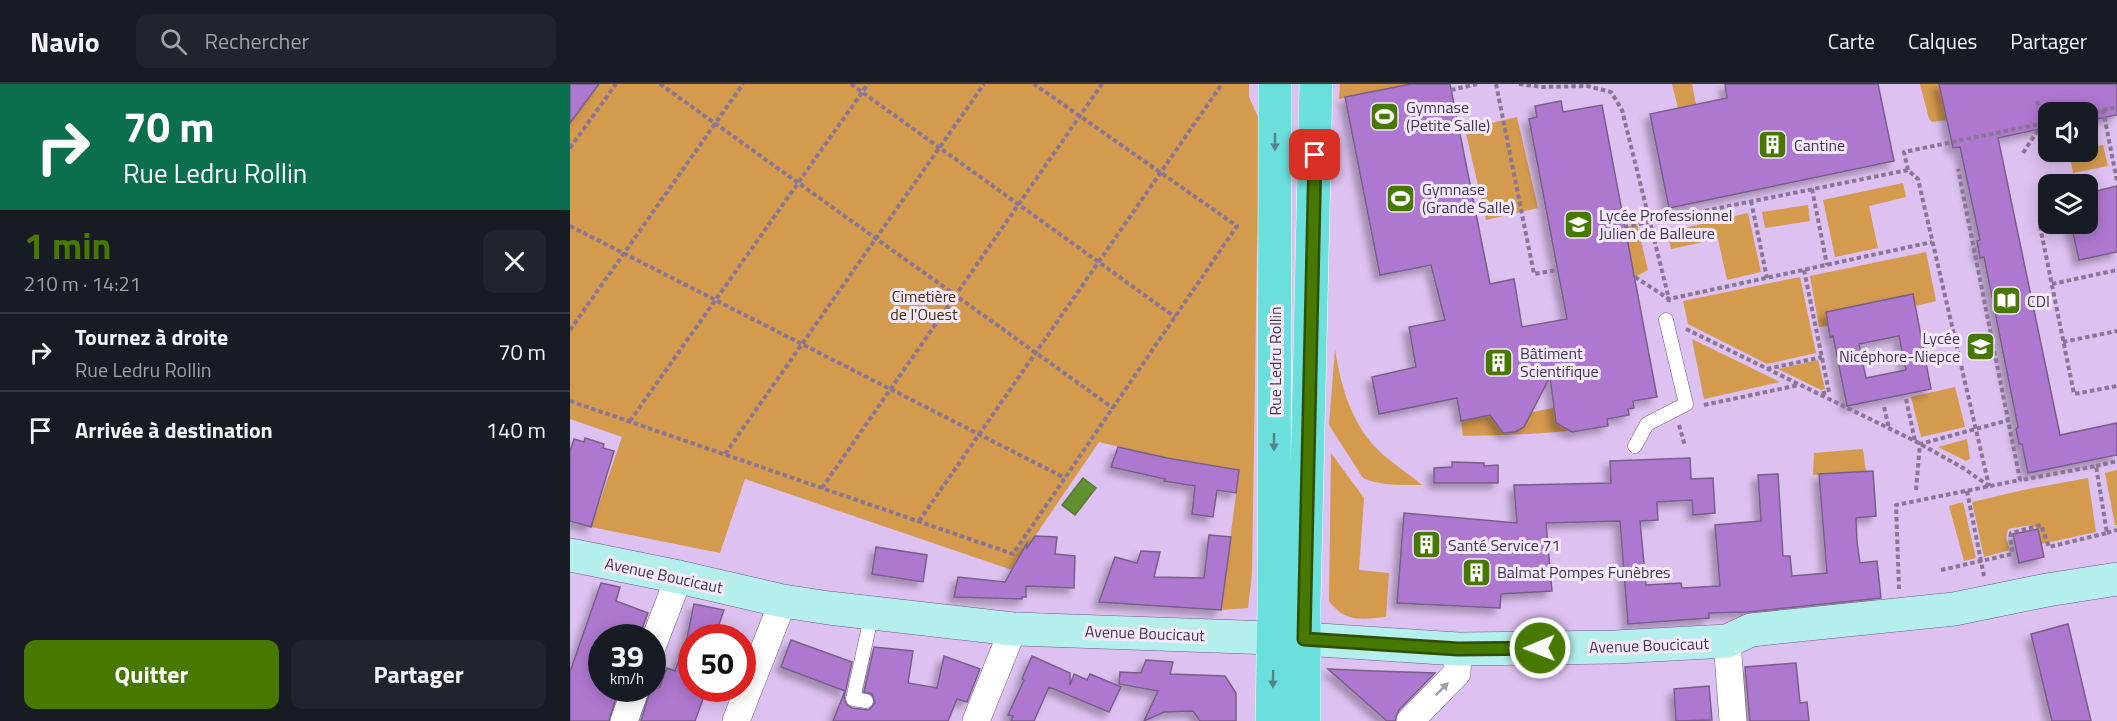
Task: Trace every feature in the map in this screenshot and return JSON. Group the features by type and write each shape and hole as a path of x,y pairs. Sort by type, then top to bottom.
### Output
{"main road":[{"name":"Rue Ledru Rollin","path":"1275,84 1289,638"},
{"name":"Rue Ledru Rollin","path":"1289,638 1316,84"},
{"name":"Avenue Boucicaut","path":"570,555 783,601 1013,629 1289,638 1458,649 1616,647 1727,641 1752,630 1954,609 2047,590 2117,579"},
{"name":"Avenue Boucicaut","path":"1727,641 1740,650 1956,625 2051,606 2117,588"},
{"path":"1272,721 1289,638"},
{"path":"1289,638 1304,721"}],"street":[{"path":"661,624 679,577"},
{"path":"736,721 783,601"},
{"path":"976,721 1013,629"},
{"path":"1727,641 1733,721"},
{"path":"1410,721 1457,673 1458,649"},
{"path":"624,721 631,702"}],"lane":[{"path":"1635,446 1647,424 1686,404 1666,320"},
{"path":"866,701 853,699 872,613"}],"path":[{"path":"570,148 616,84"},
{"path":"660,84 1113,408"},
{"path":"570,330 743,84"},
{"path":"851,84 1175,317"},
{"path":"630,421 868,84"},
{"path":"724,454 984,84"},
{"path":"570,401 1013,554 1237,226 1034,84"},
{"path":"822,488 1102,84"},
{"path":"919,521 1222,84"},
{"path":"1451,90 1477,84"},
{"path":"1496,84 1534,274 1558,270"},
{"path":"1519,84 1543,87 1587,86 1611,92 1622,110 1669,299 1666,320 1918,443 1963,468 1989,486"},
{"path":"2037,101 2038,106"},
{"path":"2098,111 2117,107"},
{"path":"2103,110 2117,181"},
{"path":"1989,486 1918,179 1908,170 1904,152 2038,125"},
{"path":"2023,153 2038,130"},
{"path":"1624,227 1908,170"},
{"path":"1958,170 2020,480"},
{"path":"1812,189 1827,265"},
{"path":"1750,201 1767,278"},
{"path":"570,226 1065,478"},
{"path":"2042,234 2074,394 2117,386"},
{"path":"1635,277 1669,299 1932,242"},
{"path":"1804,270 1829,392 1818,394"},
{"path":"2052,284 2117,270"},
{"path":"2063,342 2117,331"},
{"path":"1767,369 1822,357"},
{"path":"1686,404 1705,405 1800,385"},
{"path":"1906,399 1918,443 1916,490"},
{"path":"1884,407 1889,429"},
{"path":"1918,443 2009,420"},
{"path":"1899,594 1896,506 2117,461"},
{"path":"2096,466 2107,533"},
{"path":"1967,491 1984,580"},
{"path":"1941,570 2012,554 2011,533 2021,529 2041,525 2049,547 2117,530"}],"green space":[{"name":"Cimetière de l'Ouest","path":"599,84 1249,84 1249,97 1263,128 1257,251 1252,573 1248,608 1221,610 1239,471 1171,459 1099,442 1012,570 745,479 720,553 591,527 622,437 570,419 570,123"},
{"path":"1340,84 1411,84 1339,99"},
{"path":"1672,84 1692,84 1696,104 1678,108"},
{"path":"1920,84 1939,84 1947,120 1932,122 1929,119"},
{"path":"1517,117 1538,208 1486,220 1465,129"},
{"path":"2103,145 2108,166 2073,173 2071,162 2098,162 2098,146"},
{"path":"1903,183 1906,197 1869,206 1878,248 1835,257 1823,200"},
{"path":"1808,205 1810,221 1765,228 1762,212"},
{"path":"1748,213 1761,272 1727,280 1718,239 1671,249 1667,232"},
{"path":"1637,224 1648,270 1635,277 1624,227"},
{"path":"1926,252 1936,301 1916,306 1913,294 1826,312 1828,326 1819,327 1810,276"},
{"path":"1800,277 1816,353 1767,364 1688,324 1683,301"},
{"path":"1692,339 1780,382 1704,399"},
{"path":"1335,349 1345,394 1359,426 1378,450 1422,485 1384,484 1363,478 1329,425"},
{"path":"1818,360 1825,389 1821,390 1778,369"},
{"path":"1955,387 1965,427 1921,437 1911,397"},
{"path":"1568,405 1602,427 1549,433 1463,436 1461,421 1491,415 1501,431 1515,432 1524,427 1528,413"},
{"path":"1967,439 1970,459 1966,461 1938,447"},
{"path":"1863,449 1866,472 1813,475 1814,453"},
{"path":"1331,453 1364,498 1359,570 1389,573 1386,617 1354,618 1341,613 1329,601"},
{"path":"2117,470 2117,525 2115,525 2105,473"},
{"path":"2088,478 2096,532 2041,544 2038,529 2031,525 2008,529 2006,538 2010,550 1984,557 1972,502"},
{"path":"1963,502 1976,558 1964,561 1949,506"}],"shaded area":[{"path":"1083,478 1096,488 1075,515 1062,505"}],"building":[{"path":"570,84 599,84 570,123"},
{"path":"1411,84 1450,84 1490,284 1514,279 1522,327 1567,319 1529,119 1537,117 1535,106 1561,101 1563,112 1602,105 1657,397 1633,401 1634,408 1628,409 1629,415 1607,419 1608,426 1572,432 1556,423 1550,377 1524,427 1515,432 1503,433 1490,415 1461,421 1457,398 1379,414 1372,377 1416,367 1409,327 1445,320 1431,265 1380,275 1345,97"},
{"name":"Cantine","path":"1725,84 1878,84 1894,161 1669,208 1650,114 1727,98"},
{"path":"1939,84 2117,84 2117,115 2098,119 2098,102 2038,102 2038,129 1998,138 2060,435 2117,423 2117,455 2028,473 2022,444 2019,444 2016,429 2018,427 1984,257 1980,258 1977,241 1980,240 1960,147 1953,148"},
{"path":"2117,186 2117,252 2079,260 2073,234 2098,234 2098,191"},
{"path":"1913,294 1931,389 1847,406 1826,312","holes":["1899,336 1906,370 1866,378 1859,344"]},
{"path":"585,438 604,444 603,448 614,451 591,527 570,521 570,451 574,439 584,442"},
{"path":"1118,447 1239,470 1236,493 1217,490 1213,517 1192,514 1195,486 1164,481 1165,479 1111,467"},
{"path":"1690,458 1691,479 1713,478 1715,513 1693,515 1692,500 1657,502 1658,520 1640,521 1646,585 1681,583 1682,588 1720,586 1715,525 1761,521 1758,475 1778,474 1783,556 1790,556 1792,576 1827,573 1819,474 1873,471 1876,516 1856,518 1857,542 1860,563 1877,561 1881,598 1748,612 1709,613 1709,618 1628,624 1620,521 1546,523 1552,591 1501,594 1500,608 1397,603 1404,513 1517,523 1514,485 1611,483 1610,461"},
{"path":"1452,462 1484,463 1484,466 1498,465 1498,483 1434,483 1434,468 1452,467"},
{"path":"2038,529 2044,557 2019,563 2013,534"},
{"path":"1209,535 1231,537 1221,610 1099,602 1115,557 1137,563 1141,551 1160,552 1154,577 1204,578"},
{"path":"1035,536 1057,537 1055,554 1075,556 1074,588 1026,586 1026,597 1022,599 954,597 958,577 1005,582 1027,543 1027,548"},
{"path":"876,547 927,555 923,582 872,574"},
{"path":"601,583 620,587 616,601 648,613 644,624 588,624 588,702 615,702 609,721 570,721 570,672"},
{"path":"694,604 724,610 719,624 690,624"},
{"path":"2068,624 2091,721 2052,721 2031,634"},
{"path":"791,640 852,662 844,698 847,705 852,708 869,710 875,703 872,694 864,692 874,647 913,651 908,683 937,688 944,656 980,669 967,702 957,699 948,721 833,721 845,691 781,667"},
{"path":"1032,656 1070,673 1070,685 1074,674 1087,680 1090,674 1121,687 1109,712 1049,687 1034,721 1011,721 1013,716 1008,715"},
{"path":"1146,660 1173,662 1170,674 1225,676 1236,693 1236,721 1200,721 1193,711 1164,712 1144,721 1158,691 1119,684 1120,672 1141,673"},
{"path":"678,663 678,702 702,702 695,721 641,721 647,702 666,702 666,670 667,668 675,671"},
{"path":"1796,663 1800,703 1807,702 1809,721 1750,721 1745,667"},
{"path":"1328,669 1435,673 1399,710 1395,721 1387,721"},
{"path":"1709,686 1712,720 1676,721 1674,689"}],"place":[{"name":"Gymnase (Petite Salle)","path":"1385,116"},
{"name":"Cantine","path":"1773,145"},
{"name":"Gymnase (Grande Salle)","path":"1401,198"},
{"name":"Lycée Professionnel Julien de Balleure","path":"1578,224"},
{"name":"CDI","path":"2006,301"},
{"name":"Lycée Nicéphore-Niepce","path":"1981,347"},
{"name":"Bâtiment Scientifique","path":"1499,362"},
{"name":"Santé Service 71","path":"1427,545"},
{"name":"Balmat Pompes Funèbres","path":"1476,572"}],"route":[{"path":"1315,155 1304,639 1458,649 1540,648"}]}
